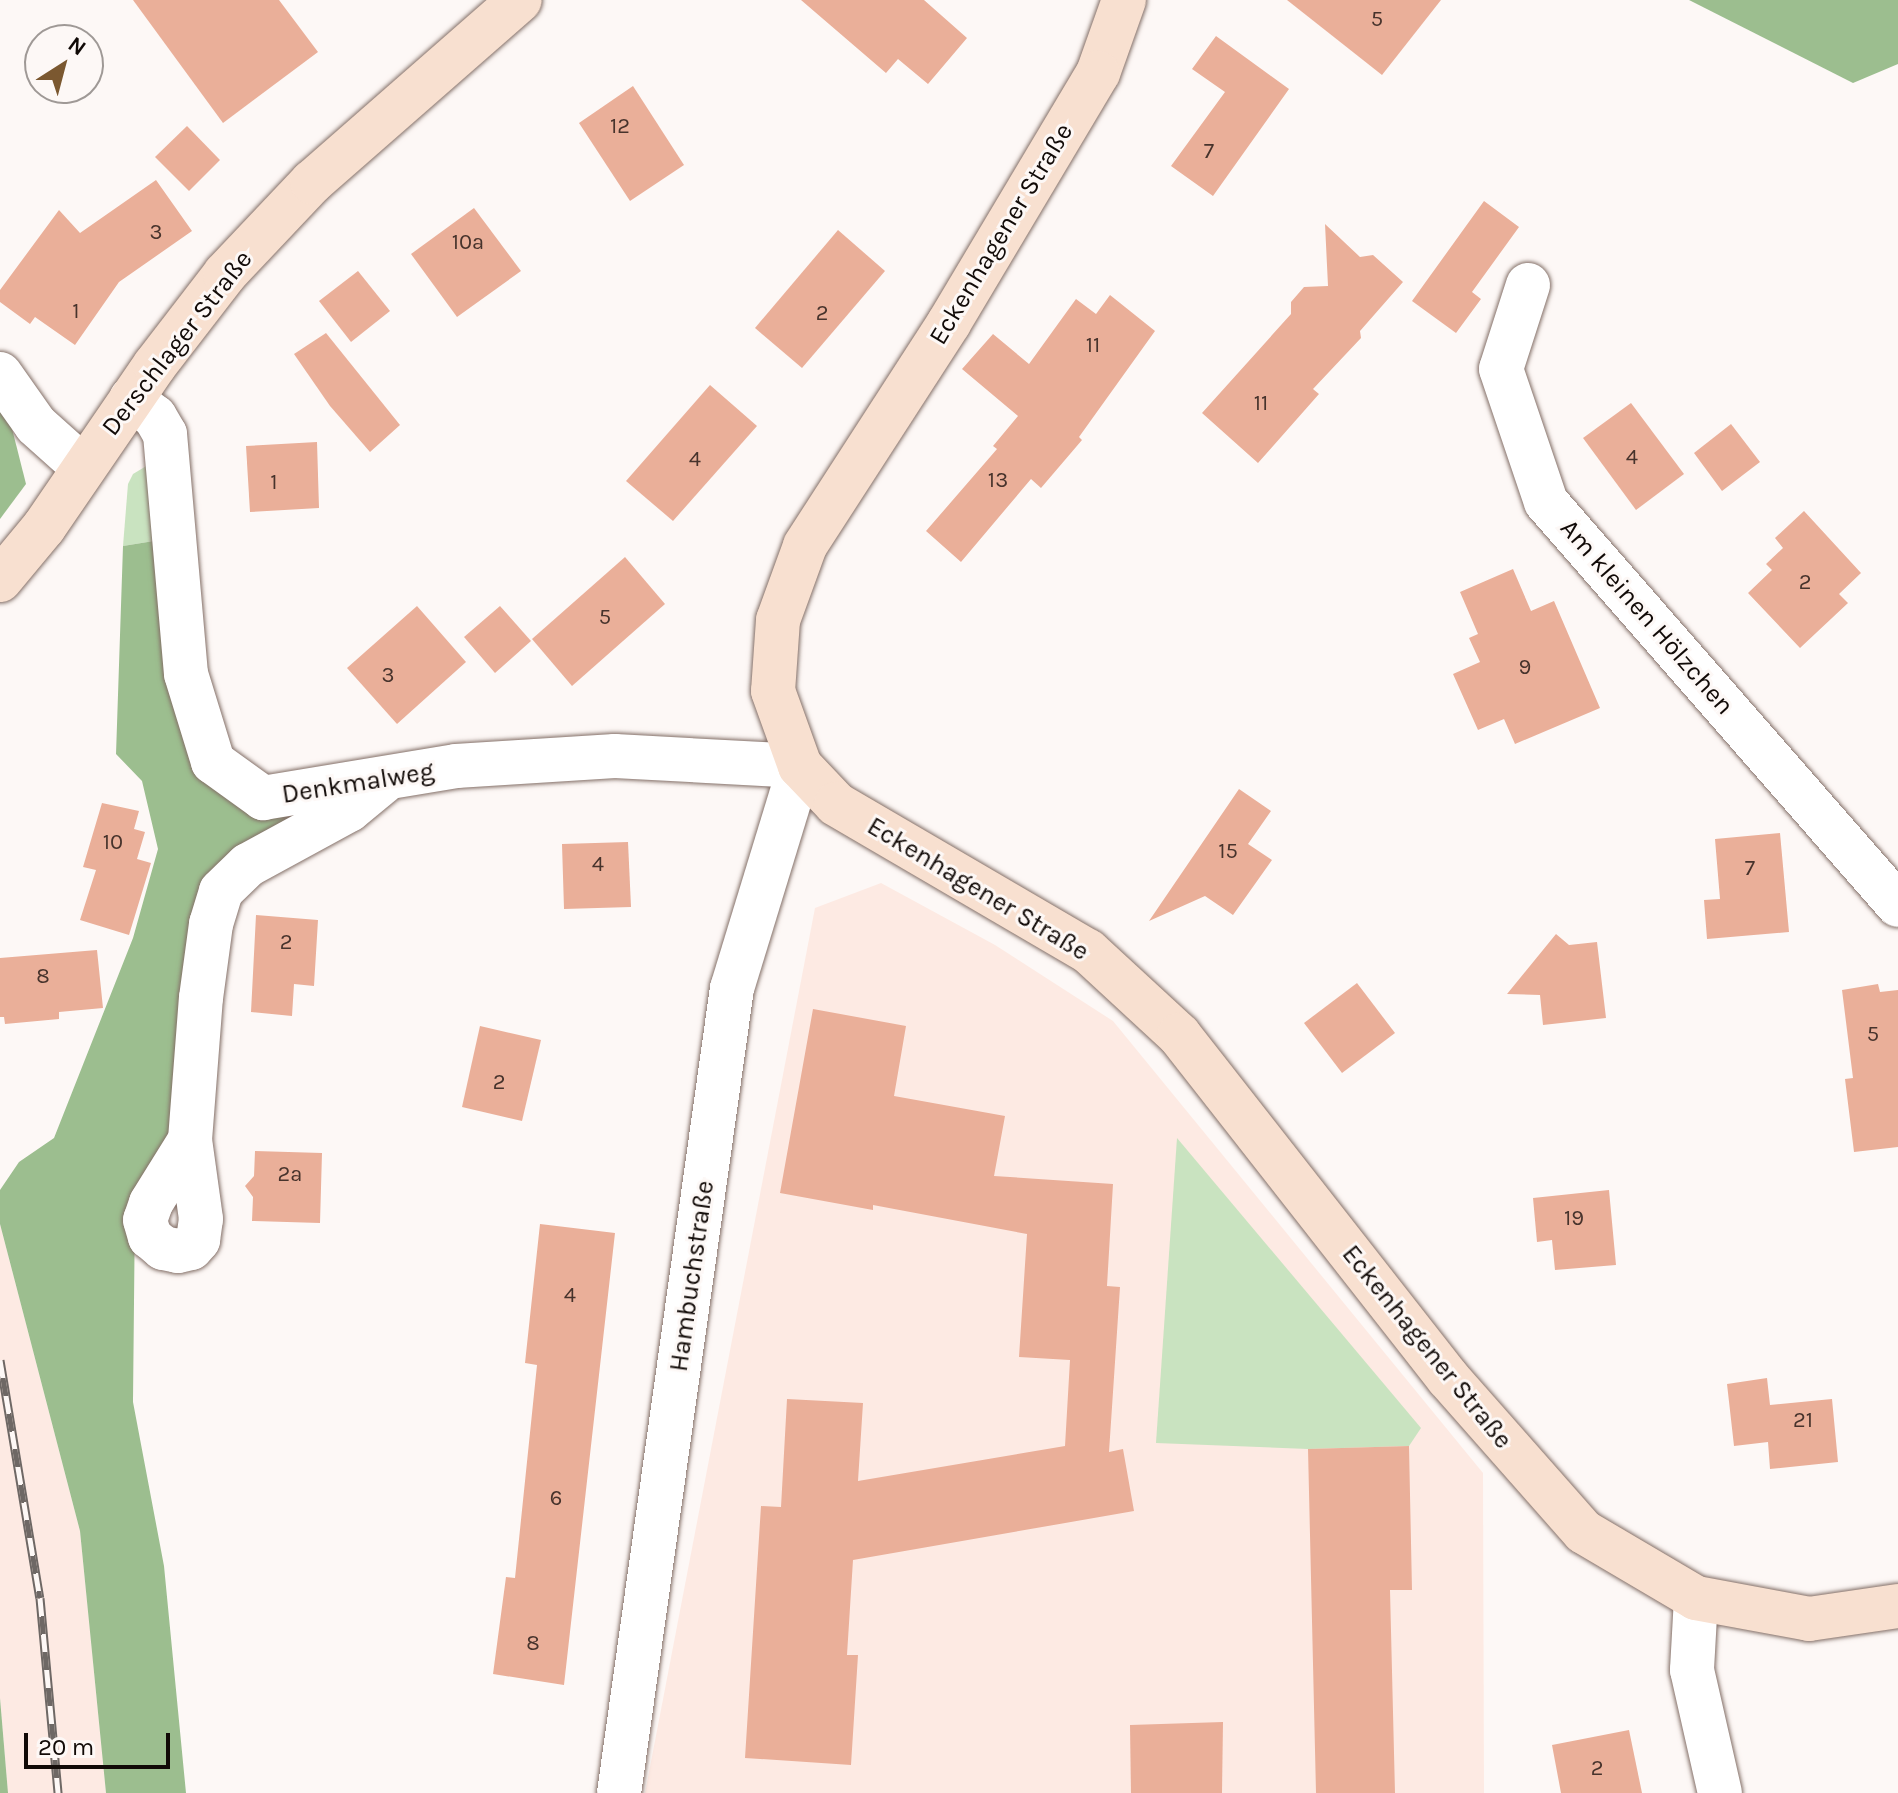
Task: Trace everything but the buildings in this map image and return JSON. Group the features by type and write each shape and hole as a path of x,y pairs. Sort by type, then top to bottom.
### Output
{"main road":[{"name":"Derschlager Straße","path":"2,578 44,527 131,399 225,274 312,182 520,0"},
{"name":"Eckenhagener Straße","path":"1124,0 1098,73 949,323 805,546 778,620 773,691 800,766 836,804 1088,951 1179,1035 1448,1378 1584,1532 1696,1598 1809,1619 1898,1606"}],"street":[{"name":"Am kleinen Hölzchen","path":"1528,285 1501,369 1546,502 1898,905"},
{"path":"0,374 36,425 83,467"},
{"name":"Denkmalweg","path":"131,399 155,417 165,434 186,674 213,762 263,798 456,766 615,756 800,766"},
{"name":"Hambuchstraße","path":"619,1793 732,988 800,766"},
{"path":"190,1140 201,998 211,924 221,891 248,865 349,810 388,777"},
{"path":"1696,1598 1692,1670 1720,1793"}],"shaded area":[{"path":"881,883 995,945 1113,1021 1483,1473 1484,1793 645,1793 815,908"},
{"path":"0,1224 80,1531 106,1793 8,1793 0,1698"}],"green space":[{"path":"1689,0 1898,0 1898,64 1853,83"},
{"path":"0,381 26,484 0,519"},
{"path":"148,465 160,540 123,546 128,484 133,474"},
{"path":"160,540 204,759 343,796 250,850 184,1105 135,1204 133,1402 164,1566 186,1793 106,1793 80,1531 0,1224 0,1190 19,1162 54,1138 133,938 158,849 142,781 116,754 123,546"},
{"path":"1177,1138 1421,1428 1409,1446 1308,1449 1156,1443"},
{"path":"0,1698 8,1793 0,1793"}],"railway":[{"path":"0,1360 40,1598 58,1793"}]}
